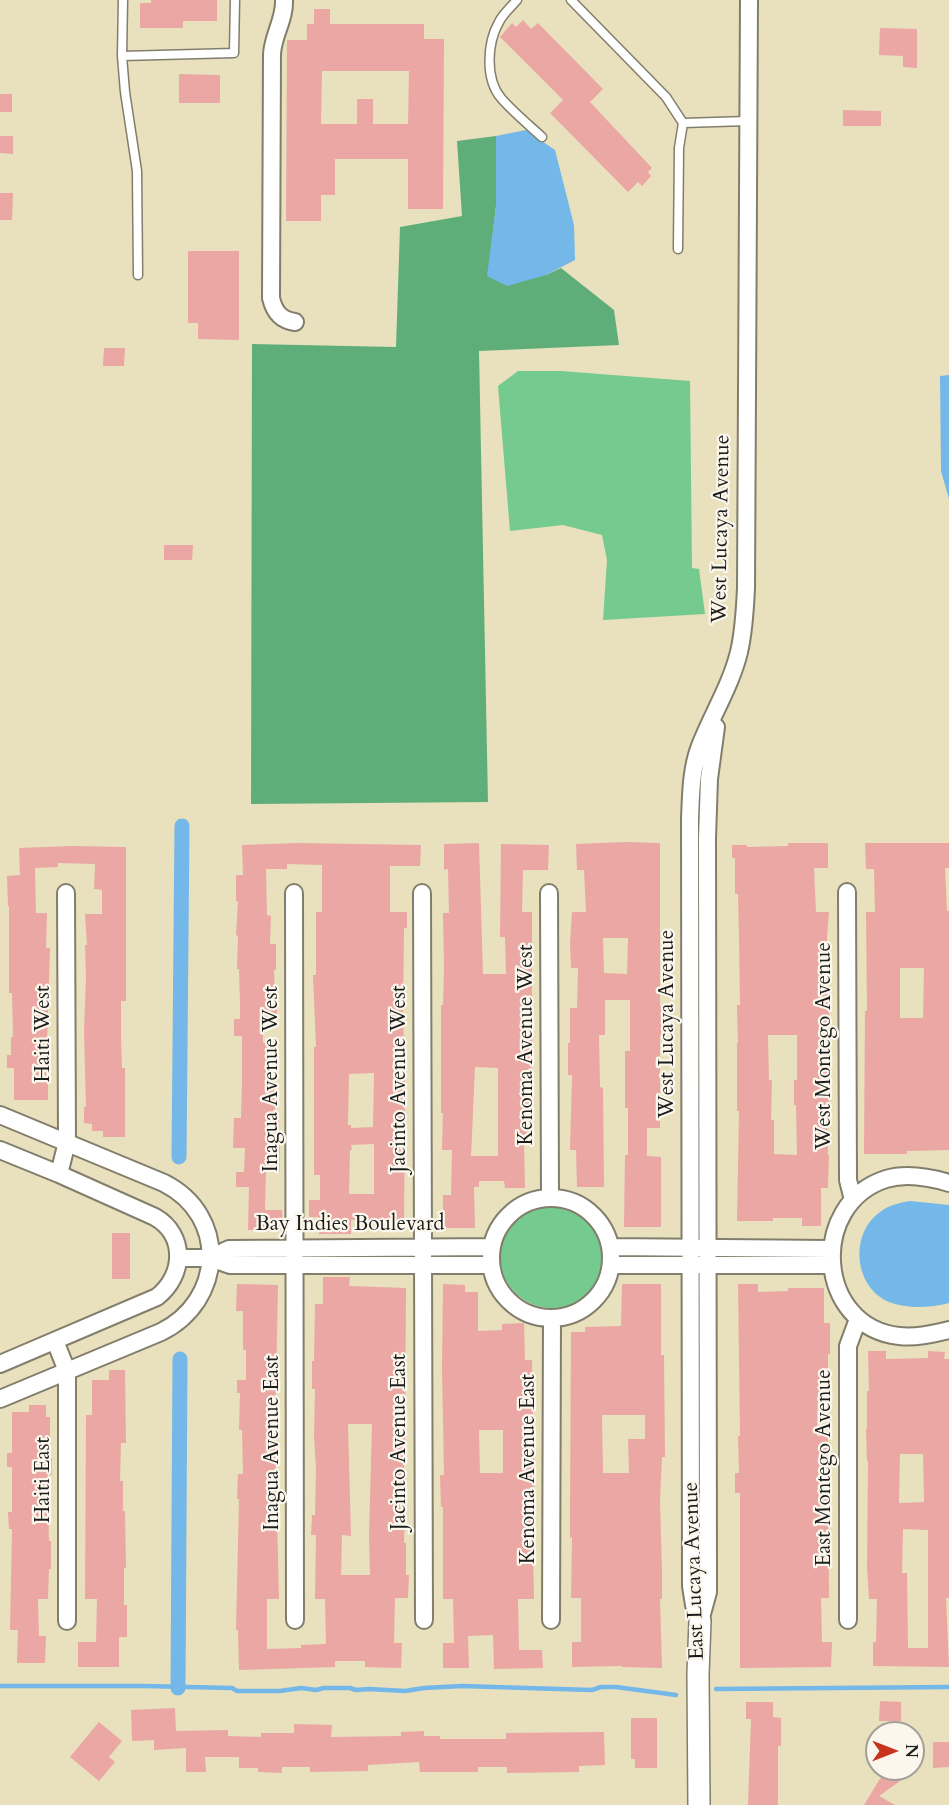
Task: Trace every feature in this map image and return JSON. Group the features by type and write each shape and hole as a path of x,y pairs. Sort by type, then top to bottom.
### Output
{"street":[{"path":"284,0 283,17 273,41 272,54 272,298 278,315 295,322"},
{"name":"West Lucaya Avenue","path":"699,1110 699,819 693,771 699,748 729,684 739,652 744,624 746,588 749,0"},
{"name":"West Montego Avenue","path":"847,892 848,1180 853,1200"},
{"name":"Haiti West","path":"59,1174 67,1143 66,893"},
{"name":"Inagua Avenue West","path":"294,893 295,1266"},
{"name":"Jacinto Avenue West","path":"422,893 422,1256"},
{"name":"Kenoma Avenue West","path":"549,893 550,1197"},
{"name":"East Lucaya Avenue","path":"699,1110 700,1492 692,1596 700,1621 699,1805"},
{"path":"0,1114 164,1183 179,1192 193,1206 204,1223 210,1257 208,1278 202,1294 193,1308 180,1321 161,1332 0,1399"},
{"path":"0,1150 160,1219 174,1234 178,1257 171,1281 157,1297 0,1364"},
{"path":"949,1183 917,1177 893,1178 871,1185 853,1200 841,1217 833,1239 831,1257 842,1299 858,1319 880,1331 898,1336 924,1335 949,1330"},
{"path":"550,1197 567,1199 582,1206 595,1217 605,1231 610,1247 611,1265 608,1279 601,1292 591,1303 579,1312 552,1319 534,1316 518,1309 505,1297 495,1282 491,1265 495,1234 502,1222 523,1204 550,1197"},
{"name":"Bay Indies Boulevard","path":"178,1257 210,1257 230,1265 295,1266 422,1256 492,1247"},
{"path":"610,1247 699,1257"},
{"name":"Bay Indies Boulevard","path":"210,1257 229,1249 295,1248 422,1256 491,1265"},
{"name":"Jacinto Avenue East","path":"422,1256 423,1620"},
{"path":"611,1265 699,1257 831,1257"},
{"name":"Inagua Avenue East","path":"295,1266 296,1620"},
{"name":"Kenoma Avenue East","path":"551,1620 552,1319"},
{"name":"East Montego Avenue","path":"848,1620 848,1346 858,1319"},
{"name":"Haiti East","path":"55,1341 67,1371 67,1621"}],"lane":[{"path":"123,0 122,56 137,171 138,275"},
{"path":"122,56 234,53 235,0"},
{"path":"517,0 500,19 495,31 491,44 491,71 494,86 501,99 542,137"},
{"path":"571,0 666,97 683,123 679,148 678,249"},
{"path":"683,123 747,121"}],"green space":[{"path":"496,136 496,206 488,276 546,275 561,268 614,310 619,345 479,351 488,802 251,804 252,344 396,347 400,227 462,216 457,141"},
{"path":"518,371 561,371 690,381 692,568 699,569 705,614 603,620 607,560 602,535 563,525 510,531 498,386"},
{"path":"552,1204 572,1208 589,1219 600,1236 604,1256 600,1276 589,1293 572,1304 552,1308 532,1304 515,1293 504,1276 500,1256 504,1236 515,1219 532,1208"}],"water":[{"path":"526,130 555,150 574,225 575,260 546,275 507,286 487,276 496,206 496,136"},
{"path":"949,375 949,499 941,471 940,376"},
{"path":"910,1201 949,1205 949,1303 919,1307 889,1302 877,1295 868,1285 863,1273 860,1246 863,1233 870,1222 887,1208"}],"building":[{"path":"151,0 217,0 217,21 183,21 183,28 140,28 140,3 151,3"},
{"path":"314,9 330,9 330,24 424,24 424,39 444,39 443,209 408,209 408,159 335,159 335,195 321,195 321,221 286,221 287,40 307,40 307,24 314,24","holes":["322,71 409,71 408,124 373,124 373,99 357,99 357,124 321,124"]},
{"path":"523,20 531,29 538,23 603,89 590,102 652,168 648,172 651,176 642,186 638,182 628,192 550,113 563,100 500,37 512,23 516,27"},
{"path":"880,28 917,29 917,68 903,67 903,56 879,55"},
{"path":"179,74 220,75 220,103 179,103"},
{"path":"0,94 12,94 12,112 0,112"},
{"path":"843,110 881,111 881,126 843,126"},
{"path":"0,136 13,136 13,154 0,153"},
{"path":"0,193 13,193 12,220 0,220"},
{"path":"188,251 239,251 239,340 198,339 198,323 188,323"},
{"path":"104,348 125,348 124,366 103,366"},
{"path":"164,545 193,545 192,560 164,560"},
{"path":"297,843 421,845 420,866 390,866 390,912 407,912 407,928 404,928 403,1016 404,1226 388,1225 388,1220 351,1220 351,1234 319,1234 319,1217 309,1217 309,1200 320,1200 320,1175 314,1175 314,1047 316,1047 313,975 316,975 316,912 322,912 322,865 287,864 287,869 266,869 267,915 271,916 270,944 276,944 276,970 274,970 277,1020 263,1020 263,1043 276,1043 275,1118 279,1118 280,1156 280,1172 266,1172 265,1210 282,1210 283,1230 248,1230 249,1187 236,1187 236,1172 244,1172 245,1148 233,1148 234,1118 241,1118 242,1036 234,1036 234,1019 240,1019 236,875 243,875 242,845","holes":["374,1073 373,1127 351,1128 351,1125 348,1125 349,1074","374,1144 374,1194 349,1194 351,1145"]},
{"path":"479,843 483,974 506,974 505,937 500,937 501,844 549,845 548,870 523,870 522,912 532,912 532,1145 524,1144 525,1188 505,1188 504,1181 479,1181 479,1187 474,1187 475,1228 443,1228 443,1195 451,1195 452,1150 442,1150 443,1113 441,1113 443,913 449,913 448,869 444,870 444,844","holes":["475,1067 498,1068 498,1156 471,1156"]},
{"path":"660,843 660,1006 662,1006 660,1128 647,1128 647,1156 661,1157 661,1227 624,1227 625,1155 628,1155 625,1051 630,1051 630,1000 605,1000 605,1035 599,1035 600,1087 603,1088 604,1187 577,1187 576,1150 570,1150 572,1075 568,1075 568,1043 570,1043 570,1008 577,1008 578,968 571,968 570,944 572,912 586,912 584,870 577,870 576,844","holes":["603,938 628,938 627,974 604,973"]},
{"path":"788,843 828,843 828,868 814,868 816,912 829,912 827,937 829,1112 827,1112 829,1155 828,1188 821,1188 821,1226 802,1226 802,1218 737,1221 739,1111 737,1111 737,1005 740,1005 738,894 735,894 735,858 732,858 732,845 788,846","holes":["768,1035 797,1035 797,1080 794,1080 797,1155 774,1154"]},
{"path":"865,843 949,843 949,868 945,868 947,911 949,911 949,1150 907,1151 907,1154 864,1154 865,1011 867,1011 866,912 875,912 874,869 866,869","holes":["900,968 924,968 923,1018 900,1018"]},
{"path":"126,847 126,1001 121,1001 122,1068 125,1068 125,1137 103,1137 103,1131 92,1131 92,1124 84,1123 84,1107 86,1107 85,945 87,945 85,914 102,914 102,890 94,889 95,864 58,863 58,867 35,868 36,913 47,913 46,948 50,948 46,1075 48,1075 48,1100 14,1100 14,1068 7,1068 7,1055 11,1055 11,1037 13,1037 12,993 9,993 7,876 20,875 19,848"},
{"path":"112,1233 130,1233 130,1279 112,1279"},
{"path":"323,1277 350,1277 349,1286 406,1288 405,1437 404,1468 401,1468 400,1512 405,1512 406,1575 409,1575 408,1598 395,1598 394,1643 402,1643 401,1668 365,1667 365,1661 335,1661 335,1667 239,1670 238,1630 236,1630 239,1499 237,1499 238,1474 243,1474 242,1430 239,1430 240,1393 237,1393 237,1380 246,1380 246,1350 243,1350 243,1311 236,1311 237,1284 278,1285 275,1436 279,1599 267,1599 267,1649 301,1648 301,1645 326,1644 325,1599 315,1599 316,1535 311,1535 312,1515 315,1515 316,1469 315,1389 312,1389 312,1361 314,1361 315,1304 323,1304","holes":["348,1424 372,1424 370,1575 341,1575 342,1535 351,1536"]},
{"path":"443,1284 465,1285 465,1292 478,1292 478,1331 502,1330 502,1324 524,1323 525,1360 532,1360 534,1599 518,1599 519,1650 542,1650 543,1668 494,1669 493,1635 468,1636 469,1668 443,1668 443,1643 454,1643 453,1599 443,1599 443,1507 441,1507 440,1475 444,1475","holes":["479,1430 503,1430 503,1473 480,1473"]},
{"path":"622,1284 661,1284 665,1457 662,1457 660,1500 662,1668 572,1667 572,1642 581,1642 581,1598 571,1598 571,1332 585,1332 585,1327 621,1326","holes":["602,1415 645,1415 645,1439 628,1439 629,1473 603,1473"]},
{"path":"738,1284 758,1284 758,1292 788,1291 788,1288 824,1288 824,1323 830,1323 830,1354 828,1354 828,1392 818,1392 817,1436 828,1435 829,1598 821,1598 822,1642 832,1642 831,1667 740,1668 740,1493 735,1493 735,1473 739,1473 738,1436 740,1436"},
{"path":"868,1351 886,1351 886,1359 928,1358 928,1351 945,1352 944,1359 949,1359 949,1598 946,1598 949,1667 873,1666 877,1599 869,1599 867,1567 866,1429 867,1391 869,1391","holes":["900,1454 923,1454 924,1502 899,1503","903,1529 928,1530 928,1648 908,1648 907,1573 902,1573"]},
{"path":"109,1370 125,1370 126,1443 121,1443 120,1481 123,1481 123,1511 125,1511 124,1605 127,1605 127,1637 119,1637 119,1667 78,1667 78,1642 96,1642 97,1599 85,1599 86,1415 92,1415 92,1380 109,1380"},
{"path":"29,1405 46,1405 46,1417 50,1417 52,1475 48,1475 48,1511 51,1569 49,1569 48,1599 38,1599 39,1636 46,1636 45,1663 17,1663 18,1630 10,1630 12,1529 9,1529 8,1512 12,1512 12,1467 7,1467 7,1453 12,1453 12,1412 29,1412"},
{"path":"880,1701 901,1702 901,1721 879,1721"},
{"path":"746,1702 773,1702 773,1717 781,1718 781,1746 778,1746 778,1805 748,1805 751,1719 746,1719"},
{"path":"175,1708 176,1731 228,1730 228,1736 261,1737 261,1733 294,1733 294,1724 332,1725 331,1737 401,1736 401,1732 424,1731 424,1736 440,1736 440,1739 506,1739 506,1733 604,1732 605,1765 579,1766 579,1772 507,1773 507,1767 478,1767 478,1772 420,1772 419,1762 368,1765 368,1771 310,1772 310,1767 282,1767 282,1773 258,1772 258,1768 239,1768 239,1757 205,1757 206,1772 186,1772 186,1748 154,1750 154,1740 132,1741 131,1710"},
{"path":"631,1718 657,1718 657,1768 635,1768 635,1759 631,1759"},
{"path":"99,1722 122,1741 109,1757 115,1762 99,1781 70,1757"},
{"path":"933,1742 949,1742 949,1767 933,1768"},
{"path":"879,1781 900,1781 879,1796 895,1805 864,1805"}],"waterway":[{"path":"179,1157 182,826"},
{"path":"178,1688 180,1359"},
{"path":"0,1686 144,1686 232,1688 237,1691 280,1691 301,1688 405,1691 462,1686 592,1690 601,1687 616,1687 676,1695"},
{"path":"716,1689 949,1687"}]}
